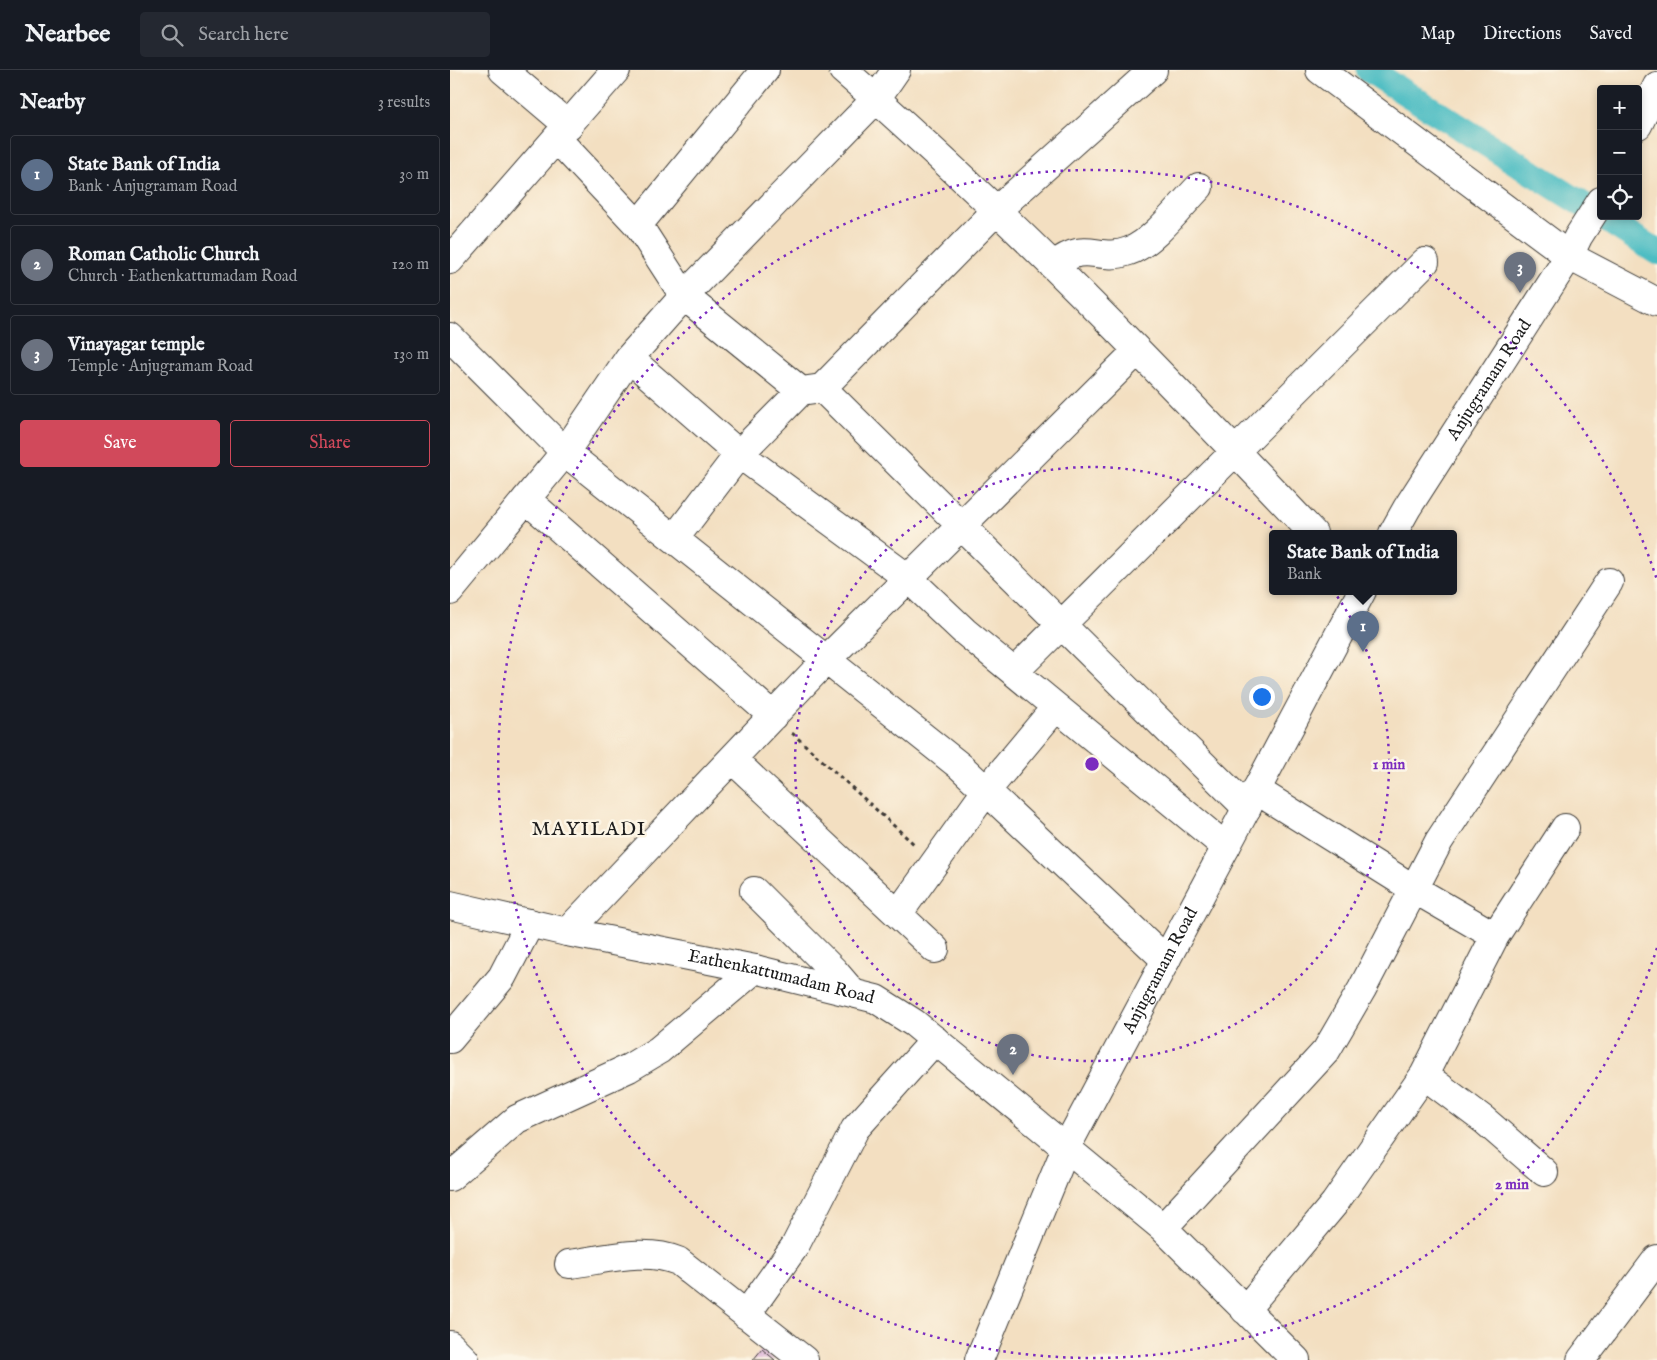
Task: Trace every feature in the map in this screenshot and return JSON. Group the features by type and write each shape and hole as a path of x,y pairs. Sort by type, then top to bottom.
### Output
{"street":[{"path":"503,70 563,132 638,225 684,296 811,390 962,525 1061,624 1252,799 1495,936"},
{"path":"450,260 616,70"},
{"path":"638,225 765,70"},
{"path":"843,70 1053,266 1235,451 1309,530"},
{"path":"450,591 565,452 629,358 684,296 876,99 896,70"},
{"path":"675,538 739,454 811,390 996,211 1152,70"},
{"path":"1320,70 1573,246 1657,302"},
{"path":"1642,117 1657,86"},
{"path":"1053,266 1067,255 1082,251 1119,254 1131,251 1153,235 1199,187"},
{"name":"Anjugramam Road","path":"1395,530 1406,508 1597,207"},
{"path":"1014,672 1425,262"},
{"path":"450,338 565,452 961,767 1166,960"},
{"path":"567,932 827,660 1137,351"},
{"path":"629,358 739,454 908,578 964,631 1226,846"},
{"path":"526,499 773,716"},
{"path":"1163,1228 1326,1051 1362,989 1439,841 1609,582"},
{"name":"Anjugramam Road","path":"979,1360 1066,1148 1360,595"},
{"path":"898,914 986,791 1056,707"},
{"path":"732,759 935,948"},
{"path":"1245,1310 1334,1204 1424,1075 1495,936 1565,828"},
{"path":"754,891 834,970 852,992"},
{"name":"Eathenkattumadam Road","path":"450,905 567,932 755,969 852,992 876,999 894,1008 1163,1228 1296,1360"},
{"path":"450,1039 502,977 530,923"},
{"path":"450,1177 516,1119 629,1068 659,1050 755,969"},
{"path":"746,1314 796,1246 855,1129 935,1040"},
{"path":"1424,1075 1484,1120 1544,1172"},
{"path":"568,1264 647,1254 666,1256 678,1261 804,1360"},
{"path":"1581,1360 1657,1259"},
{"path":"450,1345 464,1360"}],"path":[{"path":"773,716 934,863"}],"building":[{"path":"762,1349 775,1360 753,1360"}],"waterway":[{"path":"1369,70 1597,213"},
{"path":"1607,220 1657,252"}],"place":[{"name":"Vinayagar temple","path":"1520,293"},
{"name":"State Bank of India","path":"1363,652"},
{"name":"Roman Catholic Church","path":"1013,1075"}],"district":[{"name":"MAYILADI","path":"589,829"}]}
